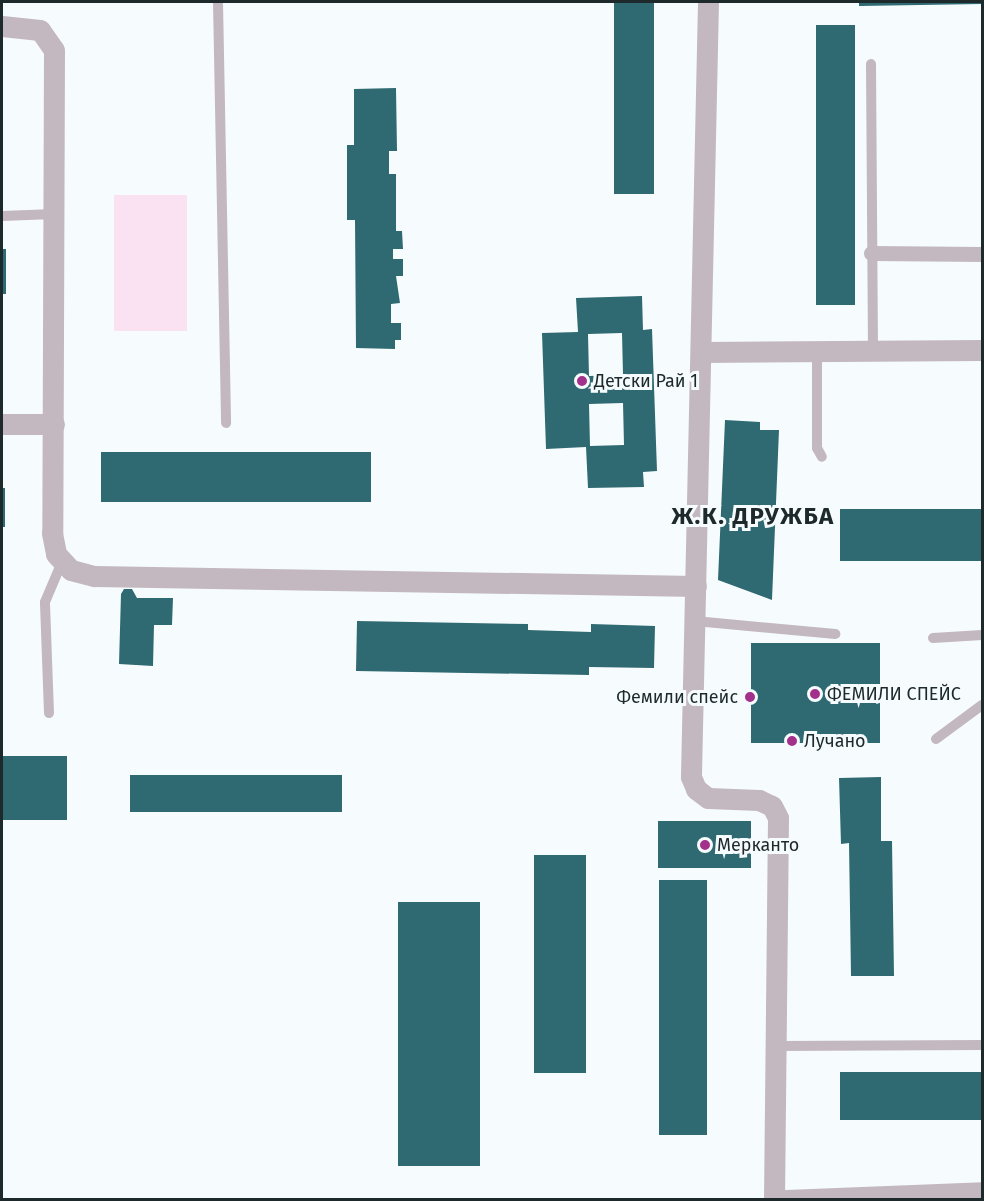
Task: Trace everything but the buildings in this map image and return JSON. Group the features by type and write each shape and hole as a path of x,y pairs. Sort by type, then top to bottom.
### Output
{"street":[{"path":"708,2 693,783 708,798 766,802 778,818 774,1200"},
{"path":"2,26 32,27 52,42 54,424 52,533 62,562 71,570 94,576 696,585"},
{"path":"871,253 982,254"},
{"path":"701,352 982,350"},
{"path":"2,424 54,424"},
{"path":"786,1200 982,1192"}],"lane":[{"path":"218,2 226,423"},
{"path":"871,64 873,352"},
{"path":"2,216 54,214"},
{"path":"817,351 817,448 822,457"},
{"path":"49,713 45,602 62,562"},
{"path":"695,621 835,634"},
{"path":"933,638 982,635"},
{"path":"936,739 982,705"},
{"path":"777,1046 982,1045"}],"shaded area":[{"path":"114,195 187,195 187,331 114,331"}],"place":[{"name":"Детски Рай 1","path":"582,381"},
{"name":"ФЕМИЛИ СПЕЙС","path":"815,694"},
{"name":"Фемили спейс","path":"750,697"},
{"name":"Лучано","path":"792,741"},
{"name":"Мерканто","path":"705,845"}],"district":[{"name":"Ж.К. ДРУЖБА","path":"753,517"}]}
